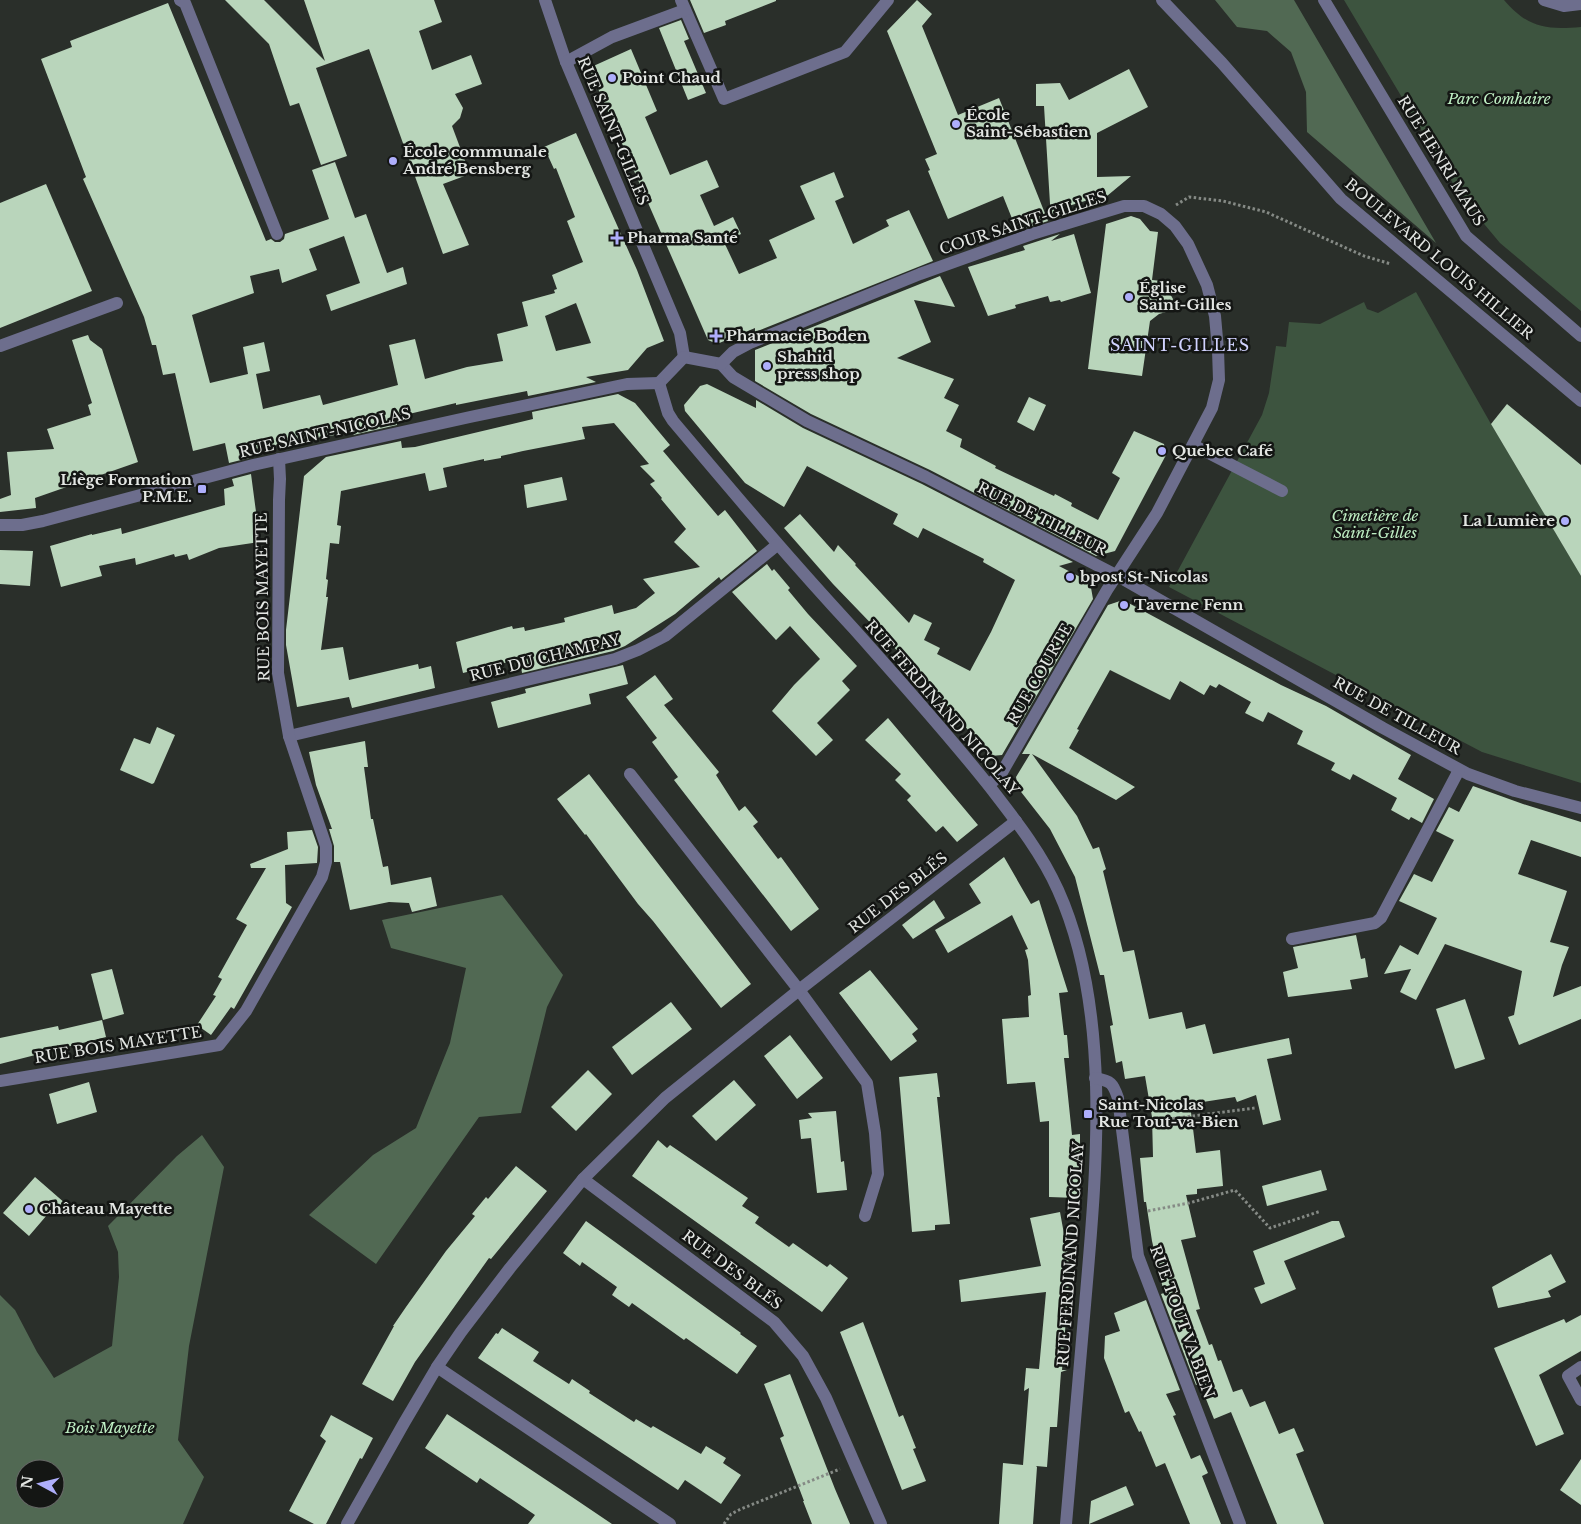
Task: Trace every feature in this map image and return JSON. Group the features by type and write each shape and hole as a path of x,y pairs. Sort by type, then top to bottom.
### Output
{"street":[{"path":"180,0 185,3 277,234"},
{"name":"RUE SAINT-GILLES","path":"545,0 566,62 680,333 684,357"},
{"path":"566,62 612,37 683,5 724,99 844,52 888,0"},
{"name":"BOULEVARD LOUIS HILLIER","path":"1162,0 1222,63 1341,199 1581,401"},
{"name":"RUE HENRI MAUS","path":"1324,0 1466,236 1581,336"},
{"path":"1544,0 1564,6 1581,4"},
{"name":"COUR SAINT-GILLES","path":"721,364 734,352 759,340 872,292 1032,234 1124,206 1144,206 1161,214 1175,226 1188,244 1207,285 1215,316 1219,380 1212,408 1193,445 1157,512 1116,575"},
{"path":"0,346 117,303"},
{"path":"659,383 684,357 721,364"},
{"name":"RUE DE TILLEUR","path":"721,364 733,378 806,421 926,478 1116,575 1459,770 1515,791 1581,808"},
{"name":"RUE SAINT-NICOLAS","path":"0,525 22,525 42,521 278,459 636,383 659,383"},
{"name":"RUE FERDINAND NICOLAY","path":"659,383 665,404 673,421 778,545 933,717 989,786 1016,821 1048,870 1062,900 1073,933 1088,999 1095,1078 1095,1194 1066,1524"},
{"path":"1193,445 1282,491"},
{"name":"RUE BOIS MAYETTE","path":"0,1081 219,1045 246,1011 322,877 326,862 326,846 289,736 278,673 280,479 278,459"},
{"name":"RUE DU CHAMPAY","path":"289,736 615,659 665,636 778,545"},
{"name":"RUE COURTE","path":"989,786 1002,774 1116,575"},
{"name":"RUE DE TILLEUR","path":"1292,939 1375,922 1381,918 1459,770"},
{"path":"630,774 799,990 867,1083 875,1133 878,1174 865,1216"},
{"name":"RUE DES BLÉS","path":"347,1524 437,1367 510,1268 583,1179 665,1098 799,990 1016,821"},
{"name":"RUE TOUT VA BIEN","path":"1095,1078 1107,1080 1113,1085 1118,1098 1123,1125 1138,1256 1240,1524"},
{"name":"RUE DES BLÉS","path":"583,1179 774,1322 803,1356 826,1398 881,1524"},
{"path":"437,1367 670,1524"},
{"path":"1581,1367 1568,1376 1581,1400"}],"path":[{"path":"1161,214 1189,197 1223,201 1266,212 1364,256 1399,267"},
{"path":"1123,1125 1255,1108"},
{"path":"1133,1214 1189,1203 1235,1190 1270,1228 1321,1211"},
{"path":"724,1524 731,1514 741,1509 854,1464"}],"green space":[{"path":"1215,0 1294,0 1436,243 1307,132 1306,92 1291,52 1267,31 1237,27"},
{"name":"Parc Comhaire","path":"1344,0 1504,0 1521,16 1538,25 1558,28 1581,27 1581,311 1500,243 1460,195"},
{"name":"Cimetière de Saint-Gilles","path":"1416,292 1581,576 1581,783 1482,752 1169,587 1262,415 1269,393 1276,346 1286,347 1289,322 1320,324 1364,302 1367,309 1378,313"},
{"path":"502,895 563,975 547,1007 521,1113 479,1117 376,1264 309,1215 373,1155 416,1128 450,1043 466,968 391,948 382,920"},
{"name":"Bois Mayette","path":"202,1135 224,1167 189,1346 178,1440 204,1477 183,1524 0,1524 0,1295 15,1310 37,1352 54,1378 112,1346 119,1277 118,1252 108,1226 177,1156"}],"building":[{"path":"225,0 264,0 325,61 304,0 434,0 442,22 419,31 432,70 471,55 482,84 455,94 463,108 460,118 452,126 470,174 443,184 469,245 443,254 369,49 316,68 347,156 321,165 299,103 290,106 269,44"},
{"path":"690,0 776,1 725,21 726,25 704,33"},
{"path":"917,0 932,14 922,26 958,115 999,98 1048,221 1017,231 1003,196 948,219 925,159 937,154 887,31"},
{"path":"168,3 266,241 271,239 275,242 280,242 284,239 285,234 329,219 312,170 335,162 355,218 366,214 387,273 403,267 407,284 331,311 326,295 360,283 344,236 309,249 317,270 282,283 279,269 250,276 254,293 192,315 210,383 248,374 243,347 264,342 270,371 256,374 263,409 320,395 323,405 398,385 389,345 415,339 425,379 467,367 503,361 497,334 528,326 522,302 555,293 554,290 557,289 552,275 583,262 567,221 575,217 556,168 554,169 544,147 576,133 637,270 664,341 647,348 628,370 586,377 596,382 528,396 527,391 456,405 456,403 396,417 397,425 353,435 358,431 248,450 249,458 229,463 225,443 193,451 175,373 163,375 156,345 152,345 144,317 83,179 86,177 41,59 72,47 70,41","holes":["576,303 591,343 556,351 545,316"]},
{"path":"681,20 689,39 684,41 706,93 688,100 659,28"},
{"path":"631,49 657,111 645,117 670,175 707,160 719,187 700,195 714,226 733,217 741,234 724,242 739,274 777,258 769,240 815,219 800,186 834,172 844,197 835,201 853,244 889,226 886,220 909,210 933,261 755,332 755,328 717,344 708,340 589,68"},
{"path":"1129,69 1148,107 1097,133 1097,177 1131,176 1101,201 1085,201 1065,207 1068,215 1051,220 1044,106 1036,106 1036,84 1060,83 1069,100"},
{"path":"46,184 92,291 0,328 0,203"},
{"name":"Église Saint-Gilles","path":"1131,216 1140,219 1150,231 1158,232 1152,280 1162,281 1162,287 1169,292 1173,299 1170,309 1150,321 1142,376 1088,369 1106,224"},
{"path":"1060,234 1051,241 1074,234 1091,293 1061,302 1060,300 1050,302 1048,296 1015,305 1016,308 988,316 968,267 1025,250 1023,246"},
{"path":"940,276 955,307 914,300 931,342 897,358 954,379 944,398 959,405 946,431 962,439 960,447 996,466 995,468 1054,496 1055,494 1072,503 1071,506 1098,520 1120,478 1112,473 1134,431 1164,444 1166,455 1115,551 1096,556 930,470 811,414 755,381 755,350"},
{"path":"88,335 90,340 102,349 138,462 35,498 36,508 0,512 0,499 11,495 7,452 54,449 47,429 91,415 88,405 92,403 72,340"},
{"path":"707,384 756,408 756,400 803,428 922,484 1073,562 1059,566 1090,582 1093,599 1002,755 991,756 911,665 833,584 784,528 800,514 834,552 838,545 909,623 914,614 932,623 924,640 940,648 937,654 970,671 991,632 1015,580 983,562 984,559 923,528 918,538 893,524 898,514 807,466 784,507 745,483 685,411 684,405 700,386"},
{"path":"618,394 635,403 670,445 663,451 718,516 725,510 757,551 721,580 719,577 675,614 625,646 613,651 522,673 520,659 463,673 456,642 512,626 513,629 524,627 525,631 565,622 564,618 612,605 614,614 636,608 655,593 643,579 700,567 674,542 686,529 650,484 655,481 640,466 649,464 614,423 582,427 585,439 523,451 501,456 501,458 484,461 484,459 443,468 447,487 429,491 425,473 341,491 337,525 341,526 339,544 330,543 326,579 328,580 326,597 328,597 321,650 343,647 349,680 418,664 419,669 431,666 435,688 352,708 349,697 297,707 286,645 286,630 304,476 326,457 401,441 402,448 415,447 533,419 532,412"},
{"path":"1029,397 1046,405 1034,431 1017,422"},
{"name":"La Lumière","path":"1507,404 1581,465 1581,576 1491,424"},
{"path":"251,474 260,542 219,548 189,560 187,554 175,557 174,554 136,565 135,558 99,566 102,576 61,587 50,546 121,528 122,534 225,505 224,489 234,486 232,479"},
{"path":"562,477 567,500 527,508 524,485"},
{"path":"0,550 33,551 30,586 0,584"},
{"path":"767,564 772,571 774,569 790,588 788,590 808,614 857,666 842,681 850,690 817,723 833,740 816,756 772,711 820,659 790,626 776,640 732,592"},
{"path":"1123,600 1281,685 1326,706 1411,755 1398,779 1434,799 1422,823 1411,817 1409,820 1391,810 1397,798 1353,774 1350,780 1331,770 1335,763 1297,744 1303,731 1268,712 1263,722 1245,713 1251,702 1219,684 1216,688 1210,685 1204,695 1180,681 1170,700 1110,670 1077,729 1079,730 1069,748 1135,787 1116,800 1032,754 1077,816 1093,849 1099,847 1106,869 1103,871 1123,952 1134,950 1149,1019 1182,1012 1186,1029 1205,1024 1213,1054 1289,1038 1292,1054 1267,1059 1281,1120 1263,1125 1256,1095 1237,1102 1235,1097 1190,1104 1196,1153 1220,1150 1223,1186 1197,1189 1197,1194 1186,1195 1196,1237 1181,1240 1200,1309 1196,1310 1209,1345 1212,1344 1218,1361 1221,1360 1233,1392 1242,1389 1250,1407 1265,1401 1279,1434 1294,1428 1304,1451 1296,1454 1324,1524 1277,1524 1231,1412 1214,1419 1200,1384 1196,1385 1161,1294 1164,1293 1152,1241 1146,1202 1144,1202 1140,1158 1153,1157 1152,1117 1145,1076 1125,1079 1122,1061 1116,1063 1110,1026 1113,1025 1104,975 1100,975 1075,877 1050,829 1018,788 1016,777 1030,754 1022,754 1108,605"},
{"path":"623,665 628,684 589,694 591,704 498,728 491,702 526,693 525,689"},
{"path":"655,675 673,699 664,705 719,772 716,775 739,811 745,806 758,822 753,826 778,859 781,857 819,909 791,931 674,780 678,777 652,742 657,738 626,697"},
{"path":"888,718 978,825 957,842 943,826 936,832 907,800 911,796 895,780 901,774 865,740"},
{"path":"157,727 175,735 152,784 120,770 134,738 150,744"},
{"path":"365,741 368,767 364,767 371,819 373,819 383,867 388,866 391,885 431,877 437,906 412,912 409,903 389,902 350,910 340,862 334,862 334,846 329,829 332,829 316,785 309,752"},
{"path":"589,774 751,984 721,1008 557,799"},
{"path":"1473,786 1581,822 1581,857 1531,840 1518,874 1567,891 1550,942 1569,947 1553,997 1581,986 1581,1019 1519,1045 1508,1017 1514,1015 1522,971 1445,944 1416,1000 1400,992 1411,969 1384,974 1400,945 1418,955 1437,918 1399,901 1414,874 1432,882 1454,840 1436,831 1449,807 1459,812"},
{"path":"312,830 318,847 317,863 285,865 286,903 292,907 234,1009 231,1007 211,1035 197,1025 216,996 213,995 222,979 218,977 247,925 236,919 266,868 251,868 250,864 288,849 287,832"},
{"path":"1004,857 1031,904 1039,900 1068,992 1059,993 1064,1035 1067,1035 1069,1058 1064,1058 1072,1135 1080,1134 1080,1170 1077,1198 1049,1197 1049,1121 1040,1122 1035,1082 1007,1084 1002,1019 1029,1017 1028,996 1031,995 1028,960 1025,950 1028,949 1012,915 948,953 935,930 981,903 969,884"},
{"path":"934,900 945,918 913,939 902,925"},
{"path":"1356,935 1361,959 1365,958 1368,977 1350,980 1352,989 1288,997 1283,972 1298,968 1293,947"},
{"path":"112,969 124,1014 103,1020 91,974"},
{"path":"870,970 918,1029 912,1034 917,1041 891,1061 839,993"},
{"path":"1465,999 1485,1059 1455,1069 1436,1009"},
{"path":"671,1002 692,1029 632,1075 612,1047"},
{"path":"102,1020 106,1037 0,1064 0,1038 58,1026 59,1030"},
{"path":"790,1035 823,1078 797,1099 764,1056"},
{"path":"588,1070 612,1094 576,1131 551,1107"},
{"path":"937,1073 940,1097 937,1097 950,1224 935,1225 935,1230 912,1232 899,1077"},
{"path":"734,1080 756,1105 716,1141 692,1116"},
{"path":"89,1082 97,1112 57,1124 49,1094"},
{"path":"836,1111 841,1162 844,1161 847,1190 817,1193 811,1138 801,1139 799,1120 812,1118 808,1113"},
{"path":"658,1140 667,1148 670,1145 748,1198 742,1206 759,1217 755,1223 789,1247 793,1243 827,1267 830,1264 848,1278 822,1312 632,1176"},
{"path":"516,1166 547,1191 491,1259 489,1258 415,1362 393,1401 362,1384 393,1326 406,1307 446,1251 475,1216 472,1214 486,1197 488,1199"},
{"path":"1321,1170 1327,1190 1267,1206 1262,1186"},
{"name":"Château Mayette","path":"35,1177 66,1204 53,1208 29,1236 3,1213"},
{"path":"1060,1212 1070,1267 1062,1370 1067,1370 1061,1372 1057,1427 1050,1427 1047,1467 1036,1466 1033,1524 999,1524 1003,1463 1023,1465 1029,1388 1024,1391 1026,1368 1039,1369 1046,1292 961,1302 959,1280 1041,1266 1030,1218"},
{"path":"586,1221 757,1346 737,1374 686,1338 684,1340 632,1303 629,1307 612,1295 617,1287 582,1262 580,1266 563,1253"},
{"path":"1332,1221 1339,1221 1345,1237 1284,1261 1296,1289 1261,1304 1254,1288 1265,1284 1253,1251"},
{"path":"1551,1254 1566,1282 1548,1291 1551,1297 1498,1308 1492,1287"},
{"path":"1146,1300 1180,1390 1166,1394 1176,1415 1173,1416 1191,1459 1200,1455 1208,1473 1202,1476 1221,1524 1190,1524 1165,1463 1156,1467 1141,1431 1139,1432 1129,1411 1125,1413 1104,1358 1105,1336 1120,1331 1114,1313"},
{"path":"1581,1315 1581,1351 1539,1375 1564,1434 1536,1446 1494,1348 1564,1319 1566,1323"},
{"path":"863,1322 899,1417 903,1415 916,1448 913,1449 926,1481 902,1490 840,1332"},
{"path":"502,1328 539,1352 533,1361 569,1384 572,1379 590,1391 589,1393 634,1422 636,1419 651,1428 653,1426 701,1454 706,1446 726,1458 723,1463 741,1475 721,1504 685,1480 678,1490 478,1358 496,1333 498,1334"},
{"path":"790,1374 850,1524 812,1524 780,1438 784,1436 764,1384"},
{"path":"447,1414 612,1524 528,1524 535,1515 480,1478 477,1483 425,1448"},
{"path":"331,1415 373,1438 362,1459 360,1458 326,1524 314,1524 289,1511 326,1441 320,1436"},
{"path":"1581,1459 1581,1505 1560,1490"},
{"path":"1126,1486 1134,1505 1089,1524 1091,1501"}],"place":[{"name":"Point Chaud","path":"612,78"},
{"name":"École Saint-Sébastien","path":"956,124"},
{"name":"École communale André Bensberg","path":"393,161"},
{"name":"Pharma Santé","path":"617,238"},
{"name":"Église Saint-Gilles","path":"1129,297"},
{"name":"Pharmacie Boden","path":"716,336"},
{"name":"Shahid press shop","path":"767,366"},
{"name":"Quebec Café","path":"1162,451"},
{"name":"Liège Formation P.M.E.","path":"202,489"},
{"name":"La Lumière","path":"1565,521"},
{"name":"bpost St-Nicolas","path":"1070,577"},
{"name":"Taverne Fenn","path":"1124,605"},
{"name":"Saint-Nicolas Rue Tout-va-Bien","path":"1088,1114"},
{"name":"Château Mayette","path":"29,1209"}],"district":[{"name":"SAINT-GILLES","path":"1180,345"}]}
